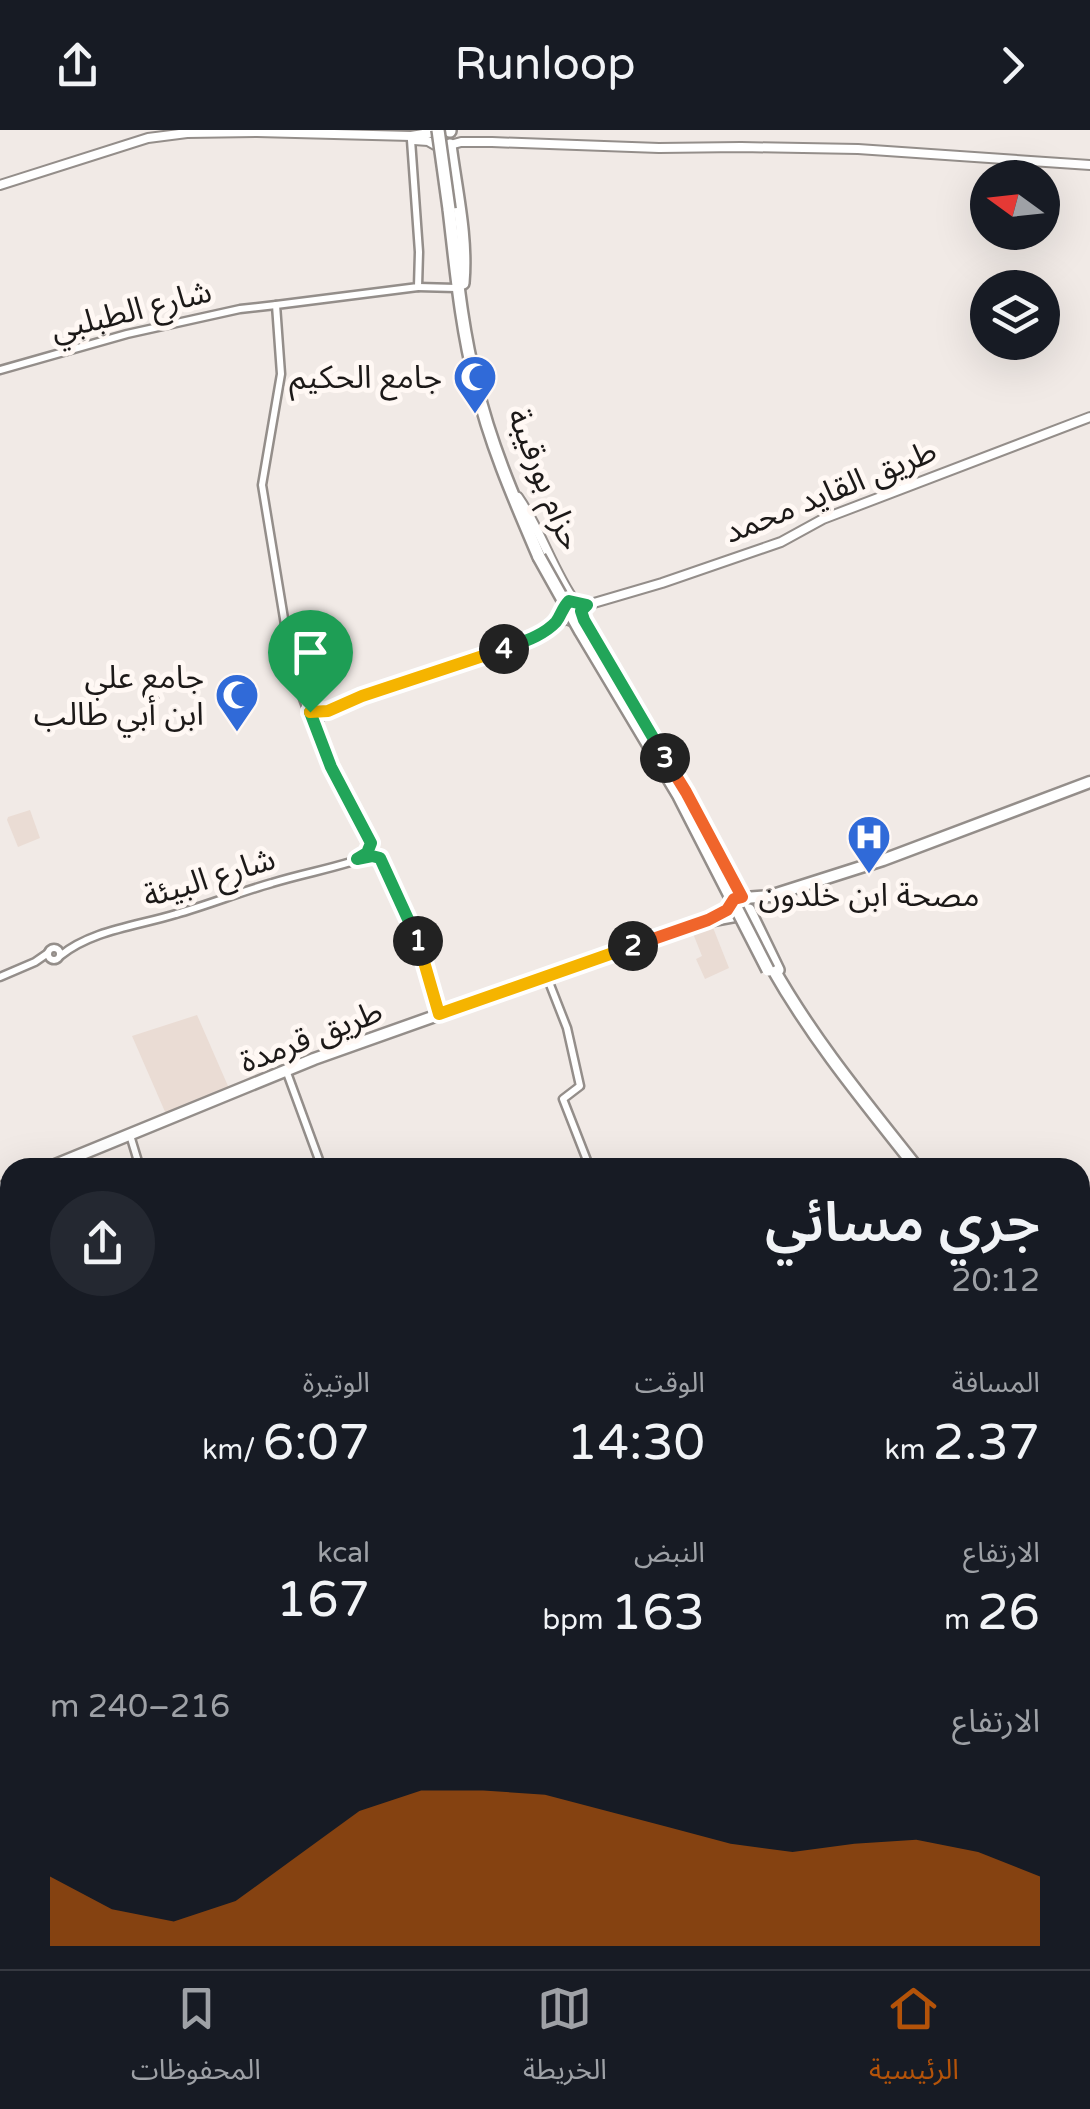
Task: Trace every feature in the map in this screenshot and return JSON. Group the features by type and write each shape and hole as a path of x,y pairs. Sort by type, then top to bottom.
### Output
{"highway":[{"name":"حزام بورقيبة","path":"443,135 467,346 479,398 542,556 683,794 788,999 850,1095 906,1158"},
{"path":"443,135 453,271 461,288"},
{"path":"745,902 788,999"},
{"path":"732,908 764,972 788,999"}],"main road":[{"path":"0,185 148,138 211,132 443,135 462,142 659,148 858,149 1090,166"},
{"path":"344,135 428,141 443,135"},
{"name":"طريق القايد محمد","path":"581,607 781,542 840,513 1090,417"},
{"path":"516,498 528,511 555,568 700,817 745,902 745,915 732,908 688,822 566,615 522,527 516,498"},
{"path":"566,615 569,601 581,607"},
{"path":"566,615 576,620 581,607"},
{"path":"629,718 638,713"},
{"path":"732,908 734,899 745,902 770,896 902,854 1090,782"},
{"path":"688,822 700,817"},
{"name":"طريق قرمدة","path":"73,1158 286,1070 708,920 732,908"}],"street":[{"path":"411,140 418,287"},
{"name":"شارع الطبلبي","path":"0,370 127,334 240,310 418,287 461,288"},
{"path":"279,326 285,310 297,303"},
{"path":"276,305 282,374 262,486 290,655 331,767 416,935 436,1016"},
{"path":"314,724 328,711 362,696 494,653 539,634 566,615"},
{"path":"310,712 328,711"},
{"path":"363,857 376,851"},
{"path":"363,857 376,851"},
{"name":"شارع البيئة","path":"0,977 111,931 363,857"},
{"path":"548,976 567,1028 580,1086 563,1099 586,1158"},
{"path":"286,1070 318,1158"},
{"path":"130,1135 137,1158"}],"shaded area":[{"path":"30,810 40,838 18,847 7,820"},
{"path":"712,925 729,968 705,979 696,959 702,956 692,931"},
{"path":"197,1015 228,1086 166,1114 132,1036"}],"place":[{"name":"جامع الحكيم","path":"475,415"},
{"name":"جامع علي ابن أبي طالب","path":"237,733"},
{"name":"مصحة ابن خلدون","path":"869,875"}],"route":[{"path":"569,601 587,605 581,611 584,620 686,792 742,897 708,920 439,1014 416,935 380,858 357,859 367,853 371,843 331,767 310,712 328,711 494,653 554,625 569,601"}]}
